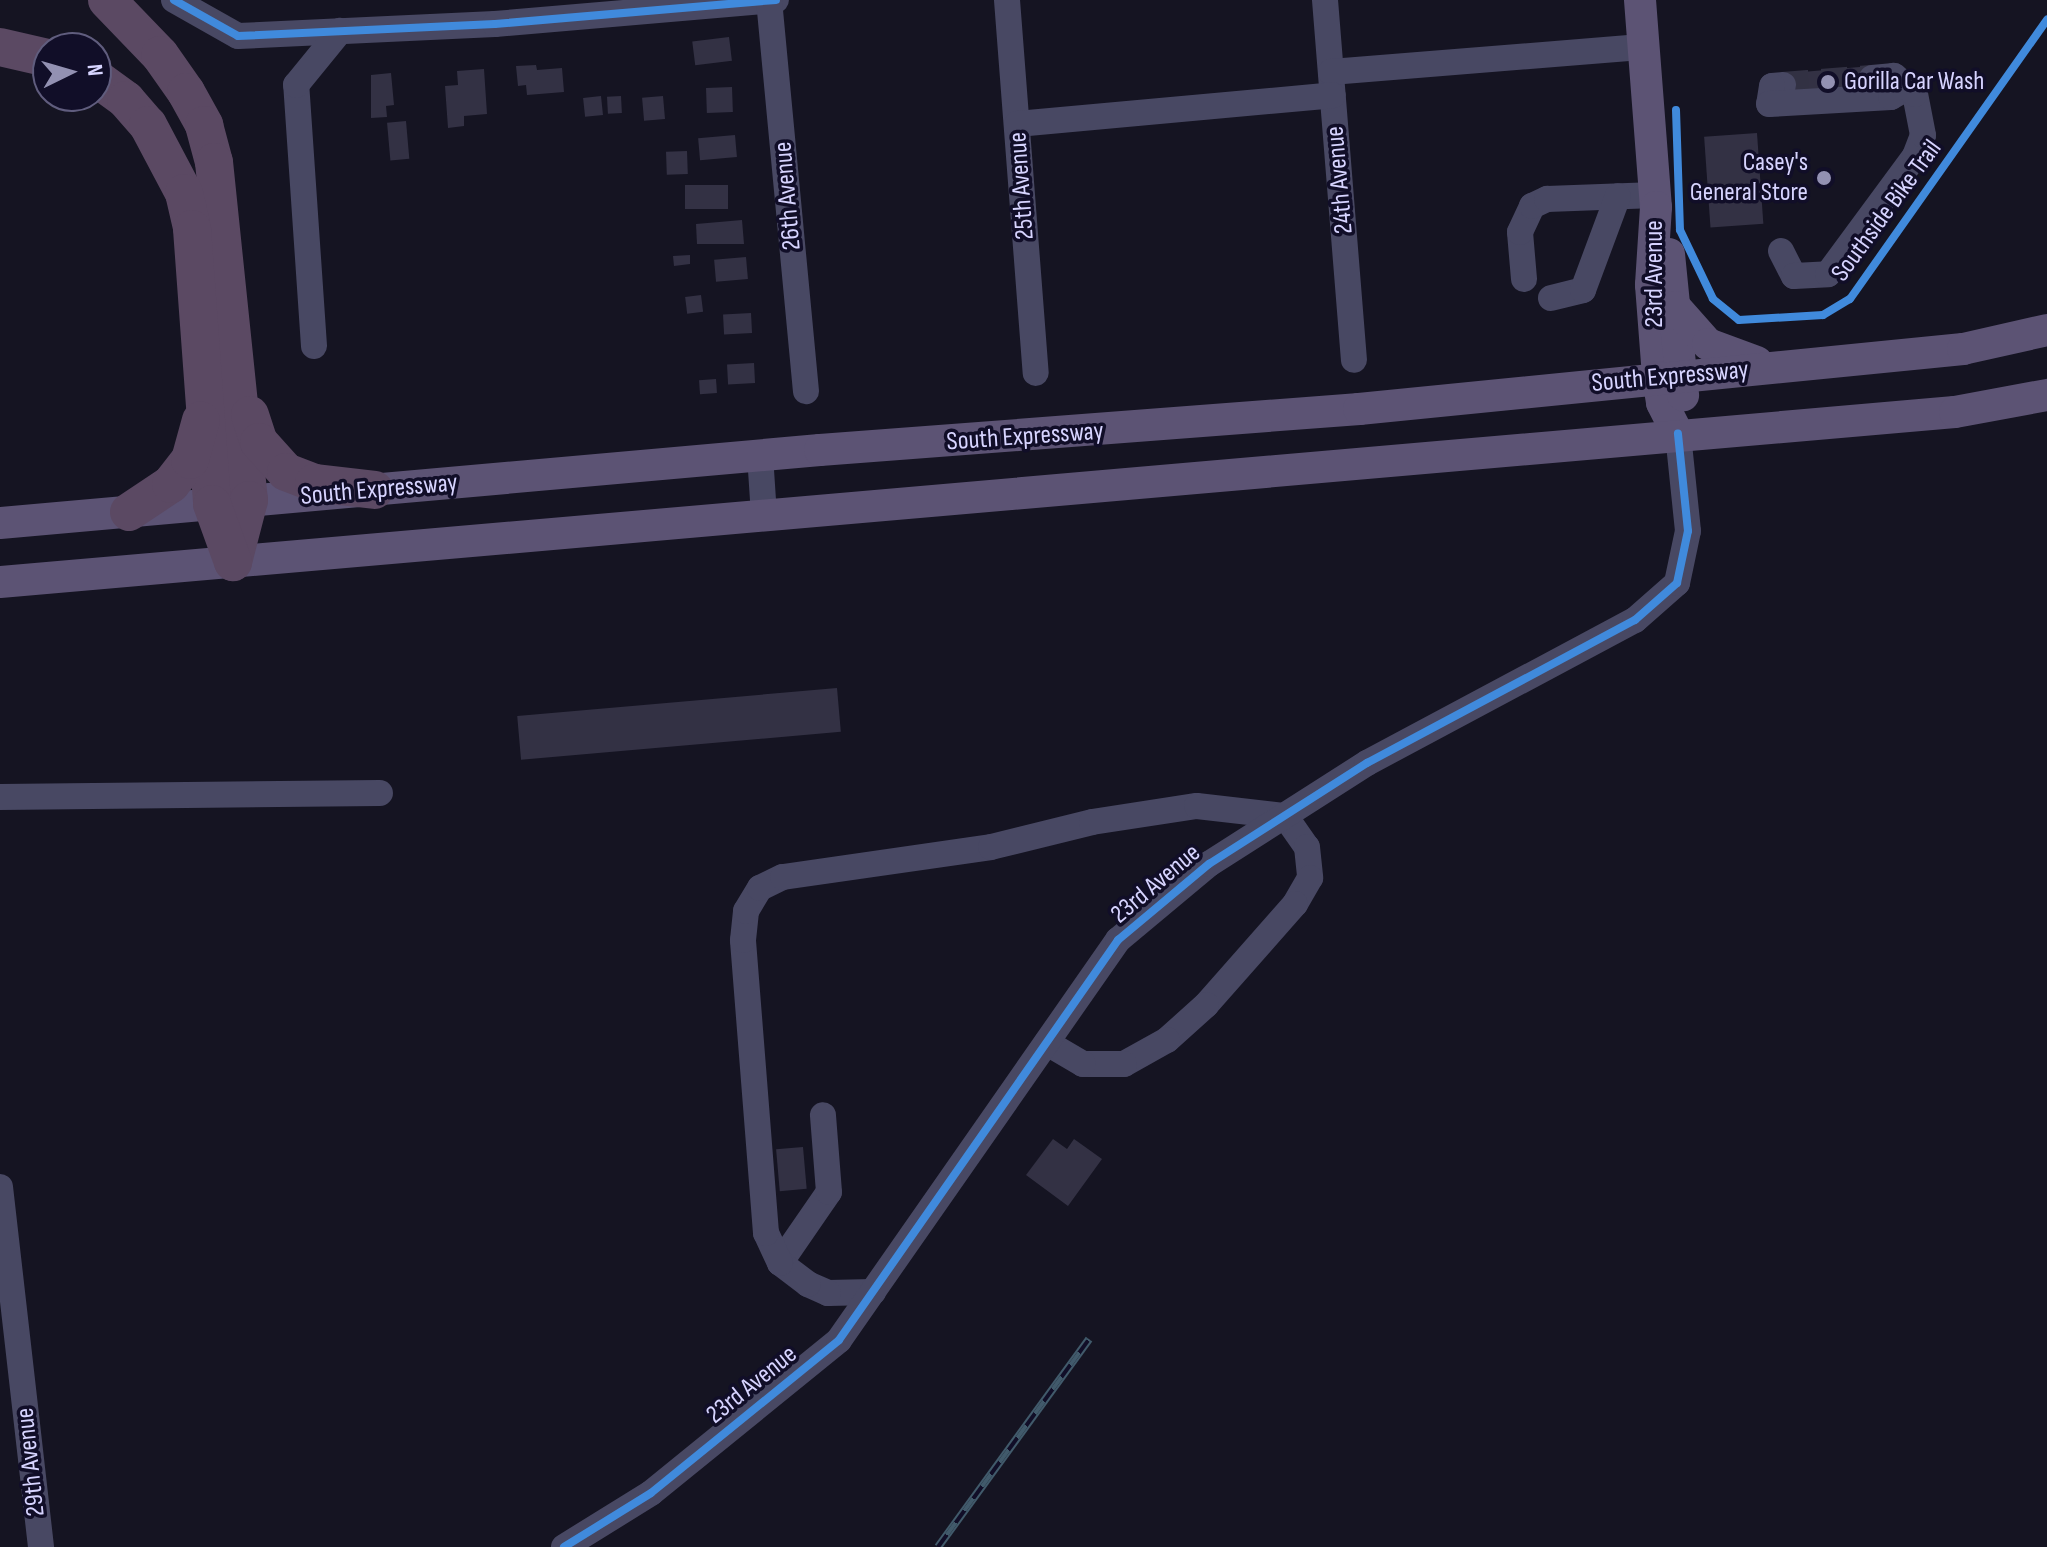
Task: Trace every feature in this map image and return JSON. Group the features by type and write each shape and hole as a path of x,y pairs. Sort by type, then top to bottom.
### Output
{"highway":[{"path":"107,0 160,55 204,125 225,229 219,356 233,562"},
{"path":"0,47 32,54"},
{"path":"112,90 126,100 148,125 184,193 219,356 271,460 286,472 314,483 375,490"},
{"path":"129,512 171,484 190,460 219,356"}],"main road":[{"name":"23rd Avenue","path":"1640,0 1655,201 1651,285 1670,376 1678,434"},
{"name":"23rd Avenue","path":"1655,201 1670,256 1675,307 1670,376"},
{"path":"1565,387 1602,374 1634,352 1642,336 1651,285"},
{"path":"1675,307 1693,330 1722,353 1800,366"},
{"name":"South Expressway","path":"0,523 760,455 1081,434 1963,349 2047,330"},
{"path":"0,582 1955,412 2047,395"}],"street":[{"path":"174,0 238,36 340,31 494,12 776,0"},
{"name":"26th Avenue","path":"770,0 806,391"},
{"name":"25th Avenue","path":"1007,0 1036,373"},
{"name":"24th Avenue","path":"1325,0 1354,360"},
{"path":"314,346 296,85 340,31"},
{"path":"1017,124 1644,47"},
{"path":"1781,251 1794,276 1828,274 1915,156 1923,135 1915,94 1894,76 1872,78"},
{"path":"1776,94 1891,97 1908,87"},
{"path":"1524,279 1520,232 1532,206 1547,199 1618,196 1655,201"},
{"path":"1551,298 1583,290 1618,196"},
{"name":"23rd Avenue","path":"564,1547 651,1493 839,1340 1118,940 1209,864 1381,755 1635,620 1677,583 1688,531 1678,434"},
{"path":"760,455 764,516"},
{"path":"0,797 380,793"},
{"path":"873,1292 828,1293 780,1263 766,1233 760,1192 743,940 746,911 760,888 783,877 991,847 1092,822 1197,806 1285,816 1307,847 1310,878 1295,904 1206,1005 1167,1040 1124,1064 1083,1064 1047,1043"},
{"path":"780,1263 829,1192 823,1115"},
{"name":"29th Avenue","path":"0,1187 41,1547"}],"building":[{"path":"729,37 732,61 695,65 692,42"},
{"path":"536,65 537,70 562,68 564,92 527,95 526,85 518,86 516,66"},
{"name":"Gorilla Car Wash","path":"1871,66 1873,87 1784,95 1782,74"},
{"path":"484,69 487,114 464,116 464,126 448,128 445,86 458,85 457,71"},
{"path":"391,73 394,105 386,106 387,117 371,118 371,75"},
{"path":"732,87 733,112 707,113 706,88"},
{"path":"601,96 603,115 585,117 583,98"},
{"path":"621,96 622,113 608,114 607,97"},
{"path":"663,96 665,119 644,121 642,98"},
{"path":"406,121 409,159 390,161 387,123"},
{"name":"Casey's General Store","path":"1757,133 1763,224 1710,227 1704,137"},
{"path":"735,135 737,157 700,160 698,138"},
{"path":"687,151 688,174 667,175 666,152"},
{"path":"685,185 728,185 728,209 685,209"},
{"path":"742,220 744,244 697,244 696,224"},
{"path":"690,255 690,264 674,266 673,256"},
{"path":"746,257 748,279 716,282 714,260"},
{"path":"701,295 703,312 687,314 685,297"},
{"path":"751,313 752,333 724,334 723,314"},
{"path":"754,363 755,383 728,384 727,364"},
{"path":"716,379 717,393 700,394 699,380"},
{"path":"837,688 841,732 521,760 517,716"},
{"path":"1053,1139 1067,1149 1074,1139 1102,1159 1068,1206 1026,1175"},
{"path":"803,1147 807,1189 780,1191 776,1149"}],"tunnel":[{"path":"1783,85 1872,78"}],"railway":[{"path":"938,1547 1089,1339"}],"cycle path":[{"path":"174,0 238,36 495,24 776,0"},
{"name":"Southside Bike Trail","path":"1676,110 1680,230 1713,299 1739,320 1823,315 1850,299 2047,20"},
{"path":"564,1547 651,1493 839,1340 1118,940 1209,864 1367,763 1635,620 1677,583 1688,531 1678,434"}],"place":[{"name":"Gorilla Car Wash","path":"1828,82"},
{"name":"Casey's General Store","path":"1824,178"}]}
